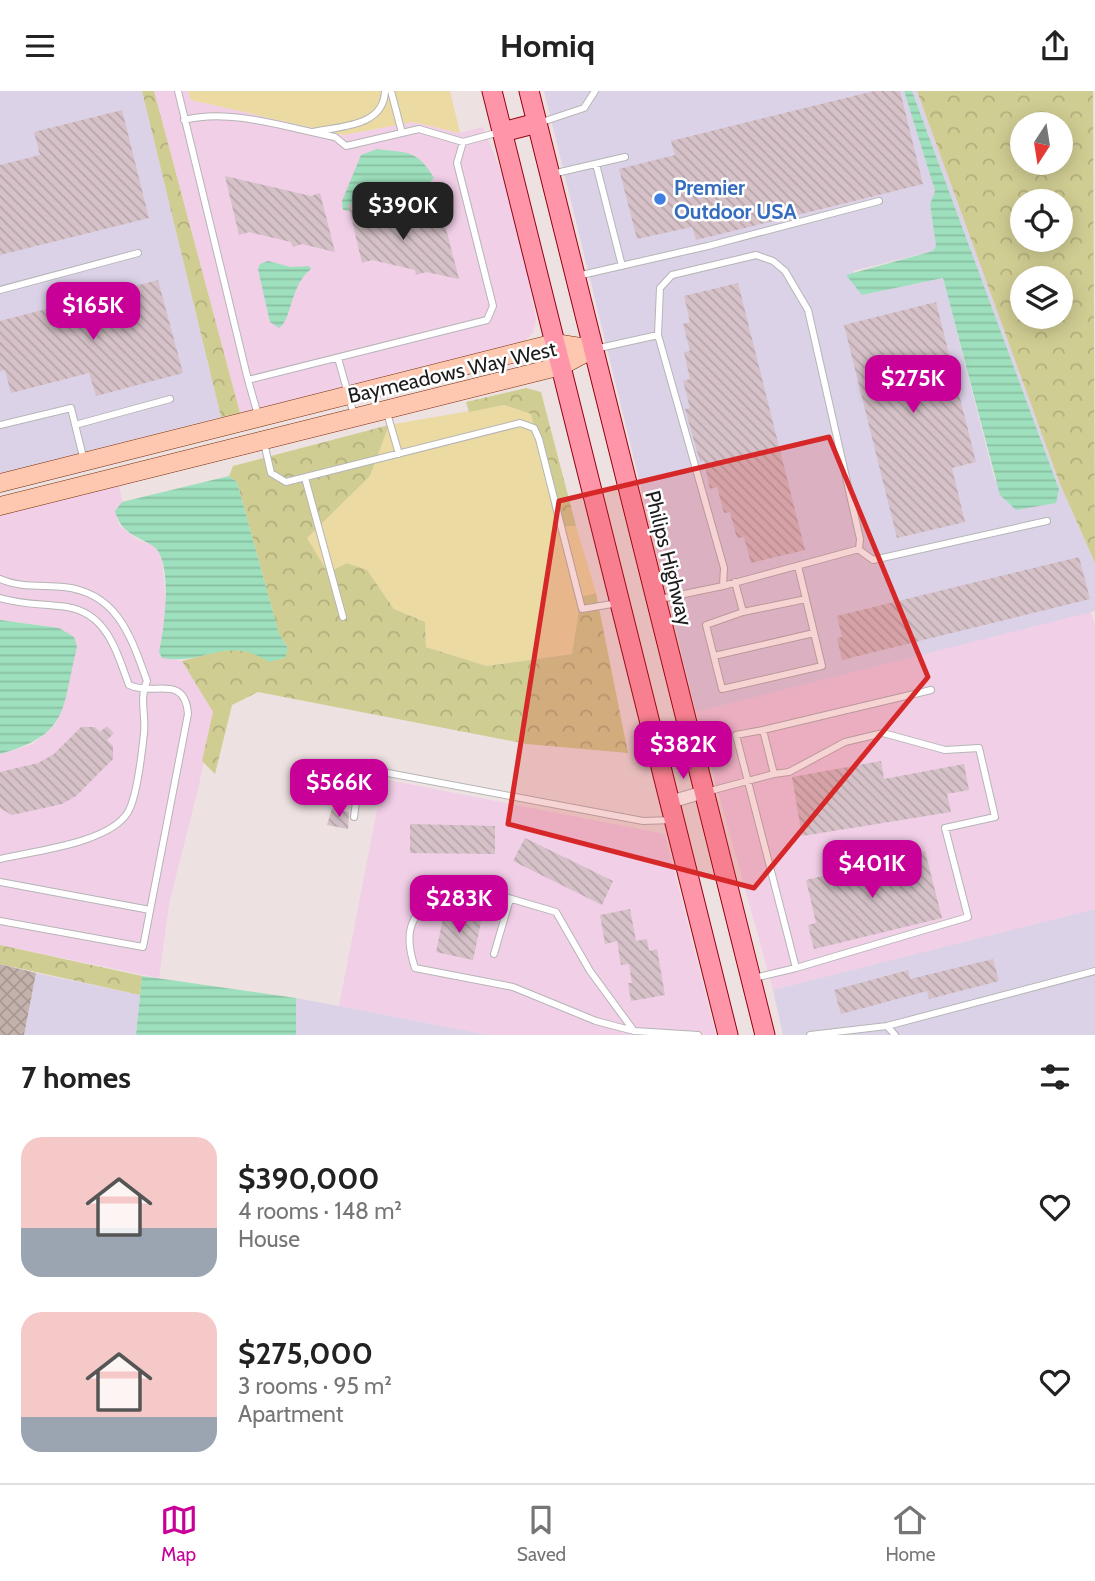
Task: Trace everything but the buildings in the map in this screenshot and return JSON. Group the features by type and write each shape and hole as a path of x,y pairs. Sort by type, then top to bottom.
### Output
{"main road":[{"path":"492,91 728,1035"},
{"name":"Philips Highway","path":"529,91 765,1035"},
{"path":"503,132 537,123"}],"street":[{"name":"Baymeadows Way West","path":"0,483 555,343 593,349"},
{"name":"Baymeadows Way West","path":"0,506 561,366 593,349"},
{"path":"672,811 704,792"}],"lane":[{"path":"178,91 259,418"},
{"path":"310,132 369,120 382,108 384,91"},
{"path":"391,91 402,133"},
{"path":"587,91 589,99"},
{"path":"537,123 584,108 595,91"},
{"path":"184,120 221,116 335,137 346,146 419,129 463,142 503,132"},
{"path":"248,380 487,320 492,314 493,306 457,163 463,142"},
{"path":"550,175 625,157"},
{"path":"596,164 622,265"},
{"path":"575,276 879,201"},
{"path":"0,290 138,253"},
{"path":"723,586 723,568 658,335 660,288 672,275 756,255 773,261 785,271 808,310 860,539 858,549"},
{"path":"593,349 658,335"},
{"path":"338,358 354,417"},
{"path":"75,425 170,399"},
{"path":"0,425 71,408 85,462"},
{"path":"386,409 399,454"},
{"path":"263,440 271,473 286,482 520,423 534,428 582,609 620,603"},
{"path":"305,478 343,617"},
{"path":"858,549 873,561 1047,521"},
{"path":"656,601 735,583 858,549"},
{"path":"798,566 806,599 822,666 722,689 706,625 743,612 806,599"},
{"path":"0,579 30,586 84,591 117,612 129,629 146,681 142,691 145,733 130,809 122,821 101,834 0,859"},
{"path":"735,583 743,612"},
{"path":"0,598 22,604 73,607 89,613 102,623 130,685 142,691 163,687 175,690 184,697 188,714 143,947 0,921"},
{"path":"714,656 814,633"},
{"path":"796,968 736,735 931,690"},
{"path":"763,730 774,774"},
{"path":"704,792 789,772 845,743 883,733 945,750 979,748 995,817 945,828 968,917 751,979"},
{"path":"354,817 359,779 372,770 643,821 672,811"},
{"path":"0,882 150,910"},
{"path":"634,1031 590,971 555,912 510,899 440,886 413,919 408,946 415,968 513,987 596,1021 634,1031 698,1035"},
{"path":"494,954 510,899"},
{"path":"810,1035 837,1029 887,1026 1095,971"},
{"path":"887,1026 895,1035"}],"highlighted area":[{"path":"829,437 928,677 754,888 508,824 559,501"}],"shaded area":[{"path":"0,91 142,91 221,417 0,474"},
{"path":"154,91 188,91 191,100 344,135 413,122 460,133 483,127 512,199 536,318 533,333 518,347 240,413"},
{"path":"188,91 450,91 460,133 413,122 344,135 191,100"},
{"path":"544,91 904,91 935,191 930,204 936,246 933,251 853,271 862,295 943,278 995,481 1059,488 912,91 917,91 1060,484 1095,563 1095,611 696,712"},
{"path":"904,91 912,91 1059,489 1056,503 1016,510 1000,495 943,278 862,295 846,275 933,251 936,246 930,204 935,191"},
{"path":"377,149 410,154 428,169 434,178 427,193 434,223 348,204 349,211 343,210 342,201 361,155"},
{"path":"268,261 291,267 309,266 311,269 299,284 287,318 279,328 270,322 258,269 260,264"},
{"path":"504,405 531,414 556,527 576,526 596,593 581,598 572,654 487,666 426,647 425,622 394,609 367,570 328,573 306,538 370,476 389,425"},
{"path":"229,476 237,482 279,634 288,648 285,658 269,662 254,654 228,651 191,658 162,658 159,652 166,596 163,566 153,546 125,529 115,511 122,502"},
{"path":"119,484 122,502 115,511 119,525 136,539 154,546 162,559 167,617 159,652 161,657 182,661 213,712 199,785 169,904 159,978 0,945 0,754 33,744 55,725 77,647 46,626 0,620 0,514"},
{"path":"1090,611 1095,624 1095,909 773,990 696,712"},
{"path":"0,620 59,628 74,637 77,647 59,717 39,738 0,754"},
{"path":"383,779 665,834 716,1035 488,1035 339,1006"},
{"path":"1095,909 1095,1035 783,1035 773,990"},
{"path":"0,964 36,973 24,1035 0,1035"},
{"path":"36,973 140,995 136,1035 24,1035"},
{"path":"142,976 296,998 296,1035 136,1035"},
{"path":"296,998 339,1006 488,1035 296,1035"}],"green space":[{"path":"142,91 154,91 240,413 221,417"},
{"path":"917,91 1093,91 1095,563 1060,484"},
{"path":"526,388 541,392 576,526 556,527 531,414 504,405 469,412 466,402"},
{"path":"389,425 370,476 307,538 328,573 347,563 367,570 394,609 425,622 426,647 487,666 572,654 581,597 596,593 628,753 527,744 258,692 232,705 215,774 202,761 213,712 182,661 229,649 253,652 288,648 279,634 237,482 229,476 233,466"},
{"path":"0,945 142,976 140,995 0,964"}],"place":[{"name":"Premier Outdoor USA","path":"660,199"}]}
